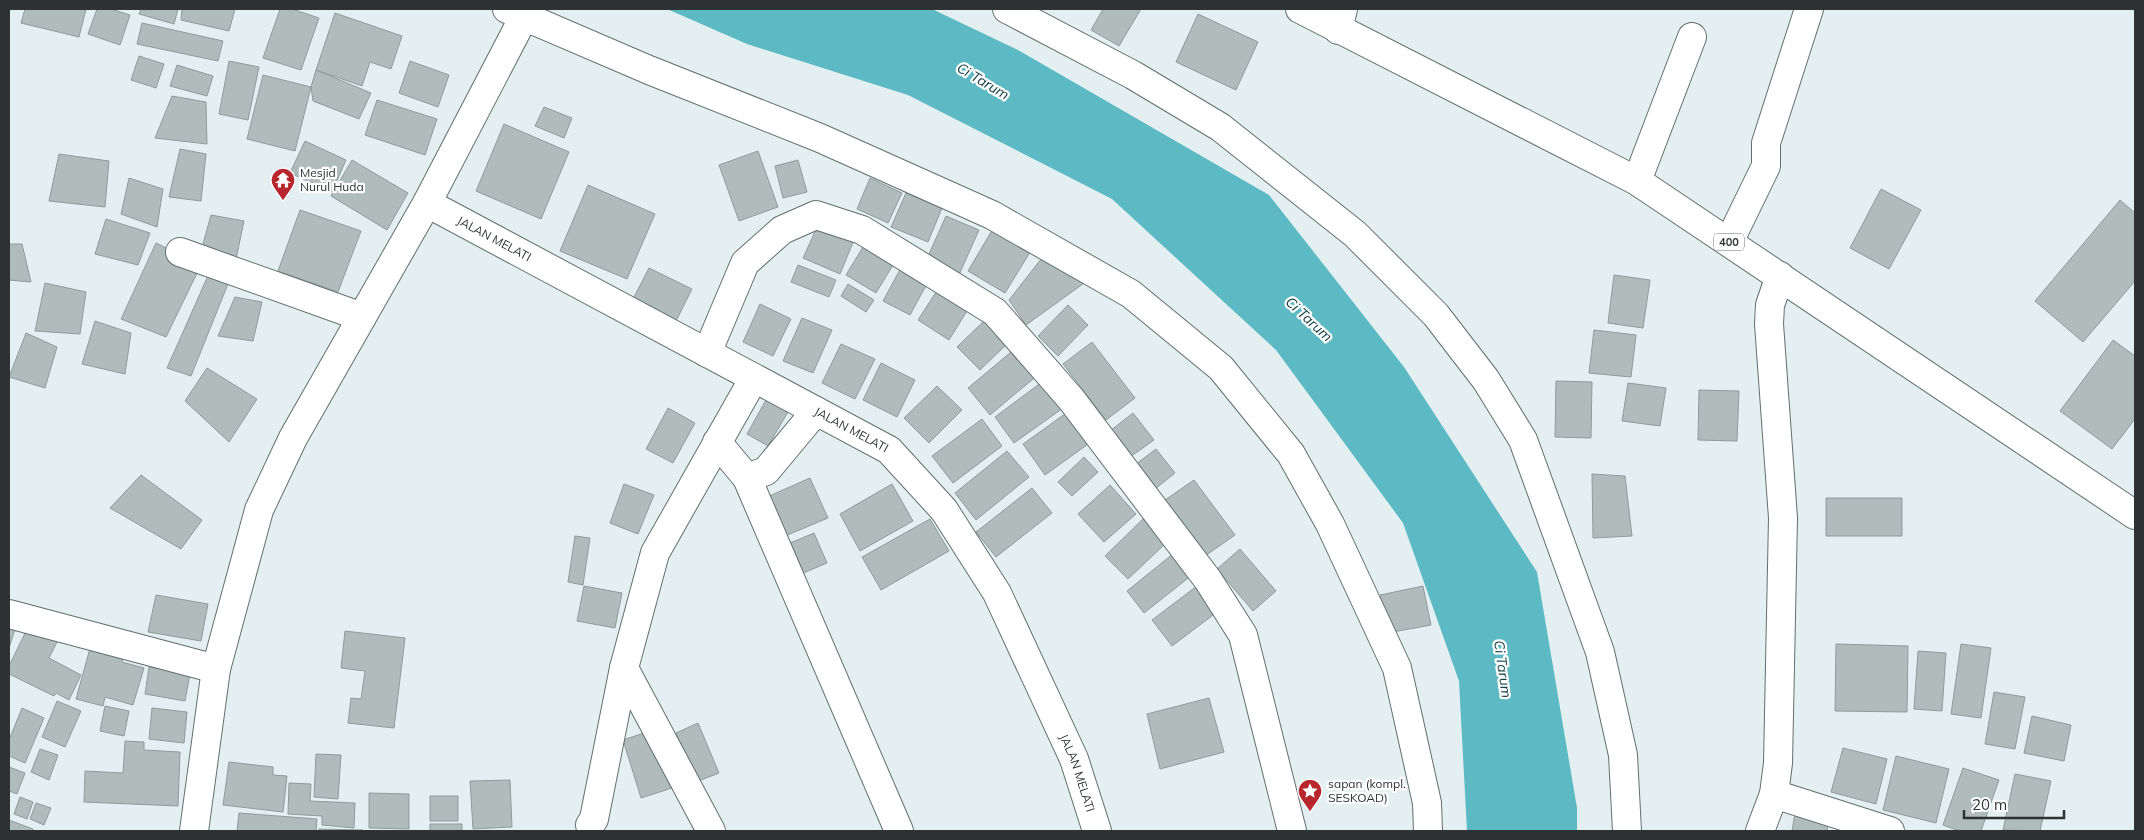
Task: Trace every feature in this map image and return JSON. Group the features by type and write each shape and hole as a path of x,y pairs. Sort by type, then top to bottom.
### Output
{"street":[{"path":"1007,9 1133,75 1220,126 1355,234 1436,315 1486,380 1523,440 1600,652 1623,755 1627,831"},
{"name":"400","path":"1300,9 1340,19 1637,181 2135,515"},
{"path":"1729,242 1766,166 1766,143 1809,9"},
{"path":"194,831 216,670 258,510 293,438 427,203 519,11 649,70 820,138 992,215 1131,294 1221,368 1291,454 1330,524 1397,668 1427,803 1428,831"},
{"path":"1637,181 1692,37"},
{"name":"JALAN MELATI","path":"427,203 889,450 944,510 997,593 1074,759 1097,831"},
{"path":"708,353 745,262 782,230 816,215 862,230 995,312 1071,399 1208,580 1243,635 1292,831"},
{"path":"180,252 362,317"},
{"path":"1760,831 1774,794 1778,763 1783,518 1769,324 1770,305 1780,276"},
{"path":"590,825 594,819 624,668 655,553 754,378"},
{"path":"747,478 766,471 816,411"},
{"path":"717,442 747,478 899,831"},
{"path":"9,614 216,670"},
{"path":"624,668 711,831"},
{"path":"1774,794 1890,831"}],"water":[{"name":"Ci Tarum","path":"667,9 932,9 1018,50 1269,195 1404,367 1537,572 1577,808 1577,831 1467,831 1459,681 1403,523 1276,350 1112,199 908,95 747,44"}],"building":[{"path":"25,9 86,9 79,37 21,23"},
{"path":"97,9 111,9 130,15 120,45 88,34"},
{"path":"141,9 178,9 174,24 139,14"},
{"path":"182,9 235,9 229,31 181,20"},
{"path":"280,9 292,9 319,18 301,70 263,58"},
{"path":"1103,9 1141,9 1119,46 1091,30"},
{"path":"335,13 402,36 391,69 370,62 362,86 316,70"},
{"path":"1198,14 1258,42 1236,90 1176,62"},
{"path":"142,23 223,41 218,61 137,44"},
{"path":"139,56 164,64 156,88 131,80"},
{"path":"229,61 259,67 248,120 219,114"},
{"path":"410,61 449,75 438,107 399,93"},
{"path":"177,65 213,76 207,96 170,86"},
{"path":"316,70 371,93 359,119 313,101 311,87"},
{"path":"263,75 311,87 295,151 247,139"},
{"path":"172,96 206,102 207,144 155,138"},
{"path":"377,100 437,119 425,155 365,135"},
{"path":"544,107 572,118 564,138 535,126"},
{"path":"504,124 569,152 541,219 476,191"},
{"path":"305,141 346,160 332,192 290,173"},
{"path":"180,149 206,154 201,201 169,197"},
{"path":"758,151 778,207 739,221 719,165"},
{"path":"59,154 109,161 105,207 49,201"},
{"path":"352,160 408,193 387,230 331,196"},
{"path":"798,160 807,192 783,198 775,166"},
{"path":"129,178 163,189 157,227 121,214"},
{"path":"870,178 902,193 888,223 857,209"},
{"path":"588,185 655,214 627,279 560,251"},
{"path":"1881,189 1921,210 1889,269 1850,248"},
{"path":"906,193 942,208 928,242 891,227"},
{"path":"2120,200 2135,213 2135,281 2083,342 2035,301"},
{"path":"300,210 361,231 338,292 278,271"},
{"path":"211,215 244,221 235,264 201,251"},
{"path":"946,216 979,230 958,277 925,263"},
{"path":"106,219 150,233 138,265 95,254"},
{"path":"818,225 854,240 840,274 803,258"},
{"path":"994,227 1032,249 1005,293 968,271"},
{"path":"866,242 896,260 876,293 846,275"},
{"path":"156,243 201,265 166,337 121,319"},
{"path":"9,244 22,244 31,282 9,280"},
{"path":"1045,254 1087,281 1026,325 1009,300"},
{"path":"798,265 836,280 829,297 791,282"},
{"path":"902,266 929,280 910,315 883,301"},
{"path":"649,268 692,289 676,321 633,299"},
{"path":"211,269 232,274 191,376 167,368"},
{"path":"1614,275 1650,280 1643,328 1608,323"},
{"path":"45,283 86,292 80,334 35,331"},
{"path":"848,284 874,300 866,312 841,296"},
{"path":"940,286 970,306 949,340 918,320"},
{"path":"235,297 262,302 253,341 218,336"},
{"path":"760,304 791,319 773,356 743,342"},
{"path":"1068,305 1088,325 1058,356 1038,336"},
{"path":"802,318 832,330 813,373 783,361"},
{"path":"986,319 1009,342 980,370 957,347"},
{"path":"95,321 131,333 125,374 82,364"},
{"path":"1594,330 1636,335 1631,377 1589,373"},
{"path":"26,333 57,347 45,388 9,377"},
{"path":"2113,340 2135,356 2135,419 2112,449 2060,411"},
{"path":"1092,342 1135,398 1106,420 1063,364"},
{"path":"841,344 875,359 855,399 822,383"},
{"path":"1017,347 1039,374 990,415 968,388"},
{"path":"881,363 915,380 897,417 863,400"},
{"path":"207,368 257,399 229,442 185,401"},
{"path":"1046,379 1066,406 1014,443 995,417"},
{"path":"1556,381 1592,382 1591,438 1555,437"},
{"path":"1628,383 1666,388 1660,426 1622,421"},
{"path":"937,386 962,410 929,443 904,418"},
{"path":"1699,390 1739,391 1737,441 1698,440"},
{"path":"766,400 788,412 768,446 747,434"},
{"path":"668,408 695,423 673,463 646,449"},
{"path":"1069,411 1091,442 1045,475 1023,444"},
{"path":"1133,413 1154,440 1130,457 1110,431"},
{"path":"982,419 1002,446 953,483 932,456"},
{"path":"1156,449 1175,473 1155,489 1136,464"},
{"path":"1007,451 1029,477 976,520 955,493"},
{"path":"1084,457 1098,472 1072,496 1058,482"},
{"path":"1592,474 1625,476 1632,536 1593,538"},
{"path":"141,475 202,520 181,549 110,508"},
{"path":"810,478 828,518 785,536 767,497"},
{"path":"1194,480 1235,535 1205,556 1165,500"},
{"path":"624,484 654,495 638,534 610,523"},
{"path":"892,484 913,521 860,551 840,514"},
{"path":"1110,485 1136,514 1104,542 1078,514"},
{"path":"1032,488 1052,513 996,557 976,532"},
{"path":"1826,498 1902,498 1902,536 1826,536"},
{"path":"930,519 949,551 881,590 862,557"},
{"path":"1143,519 1166,543 1128,579 1105,556"},
{"path":"814,533 827,563 796,576 783,546"},
{"path":"575,536 590,538 583,585 568,582"},
{"path":"1240,549 1276,591 1253,611 1217,569"},
{"path":"1174,553 1192,575 1144,613 1127,591"},
{"path":"584,586 622,593 615,628 577,621"},
{"path":"1197,586 1217,612 1172,646 1152,620"},
{"path":"1423,586 1431,625 1387,633 1380,595"},
{"path":"156,595 208,604 201,641 148,632"},
{"path":"9,623 16,626 9,648"},
{"path":"30,623 59,638 49,658 81,675 69,700 56,693 54,696 9,674 9,666"},
{"path":"345,631 405,638 394,728 348,723 351,698 361,699 365,671 341,668"},
{"path":"92,641 125,649 122,662 144,668 133,705 105,697 103,706 76,699"},
{"path":"1836,644 1908,646 1907,712 1835,711"},
{"path":"1961,644 1991,648 1981,718 1951,714"},
{"path":"1918,651 1946,653 1942,711 1914,709"},
{"path":"149,667 190,674 185,701 145,694"},
{"path":"1994,692 2025,697 2015,749 1985,744"},
{"path":"1209,698 1224,752 1160,769 1147,714"},
{"path":"57,701 81,711 65,747 42,737"},
{"path":"105,706 129,711 124,736 100,731"},
{"path":"22,708 44,718 25,763 9,756 9,740"},
{"path":"152,708 187,712 184,743 149,739"},
{"path":"2032,716 2071,725 2064,761 2024,753"},
{"path":"698,723 719,773 696,782 676,733"},
{"path":"653,730 672,788 641,798 623,740"},
{"path":"125,741 144,742 144,750 180,752 178,806 84,802 85,771 123,773"},
{"path":"1843,748 1887,759 1876,804 1831,792"},
{"path":"40,749 58,755 49,780 31,772"},
{"path":"316,754 341,755 338,799 314,797"},
{"path":"1896,756 1949,769 1936,823 1883,810"},
{"path":"229,762 273,767 273,775 287,776 283,812 223,805"},
{"path":"9,767 25,773 17,794 9,791"},
{"path":"1963,768 1999,780 1981,831 1959,831 1943,825"},
{"path":"2015,774 2051,781 2040,831 2003,830"},
{"path":"510,780 512,827 473,829 470,781"},
{"path":"289,783 311,784 310,801 355,803 354,828 322,825 322,816 288,814"},
{"path":"369,793 409,794 409,829 369,828"},
{"path":"430,796 458,796 458,821 430,821"},
{"path":"20,797 33,802 27,819 14,814"},
{"path":"36,803 51,808 44,825 30,819"},
{"path":"239,813 317,819 316,831 237,831"},
{"path":"1795,813 1829,819 1827,831 1792,831"},
{"path":"9,820 33,829 32,831 9,831"},
{"path":"430,824 462,824 462,831 430,831"},
{"path":"319,829 363,830 363,831 319,831"}],"place":[{"name":"Mesjid Nurul Huda","path":"283,201"},
{"name":"sapan (kompl. SESKOAD)","path":"1310,812"}]}
